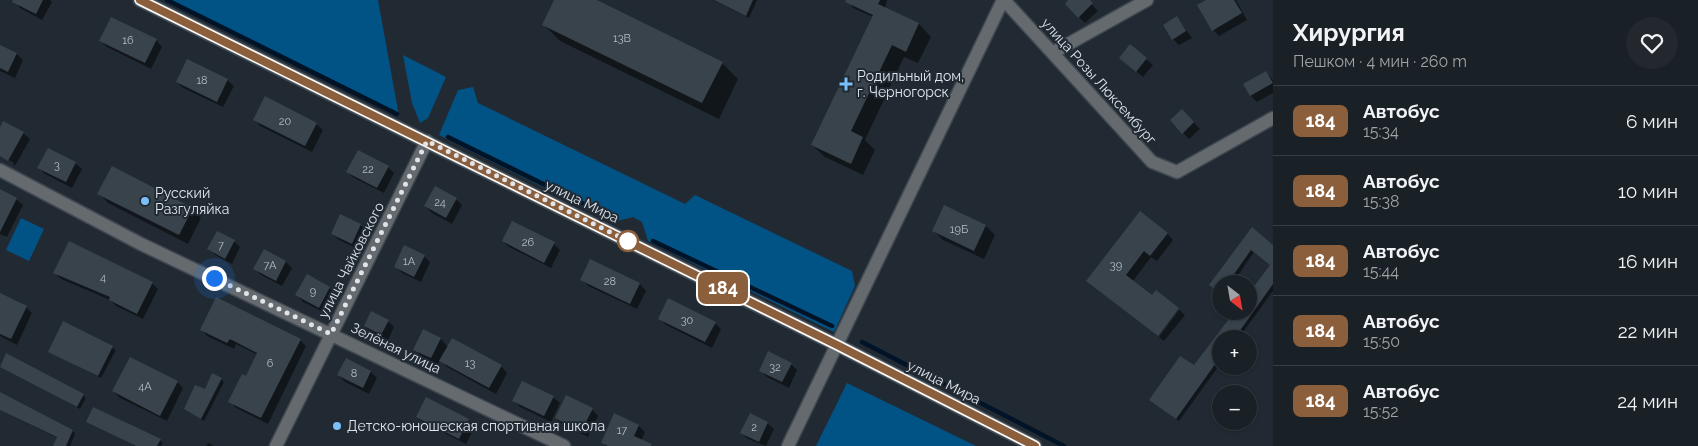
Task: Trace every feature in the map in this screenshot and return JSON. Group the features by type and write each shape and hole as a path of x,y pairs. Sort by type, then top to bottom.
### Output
{"main road":[{"name":"улица Мира","path":"140,0 837,345 1035,446"}],"street":[{"name":"улица Розы Люксембург","path":"1004,0 1054,52 1152,162 1177,172 1273,118"},
{"path":"788,446 1004,0"},
{"path":"1054,52 1147,0"},
{"name":"улица Чайковского","path":"276,446 427,141"},
{"name":"Зелёная улица","path":"0,170 141,244 564,446"}],"shaded area":[{"path":"164,0 378,0 399,116"},
{"path":"403,55 446,77 428,118 420,123 412,103"},
{"path":"473,87 478,103 685,204 695,195 852,271 855,286 834,332 648,241 642,222 633,217 613,222 439,135 458,90"},
{"path":"21,218 44,229 29,261 6,250"},
{"path":"847,383 976,446 816,446"}],"building":[{"path":"13,0 43,0 36,14 12,2"},
{"path":"554,0 597,0 723,62 702,103 542,25"},
{"path":"714,0 753,0 746,16"},
{"name":"Родильный дом, г. Черногорск","path":"846,0 880,0 878,4 919,23 906,52 892,45 851,131 863,137 851,164 811,145 873,15 845,2"},
{"path":"1068,0 1090,0 1093,3 1078,18 1065,4"},
{"path":"1206,0 1234,0 1242,13 1212,31 1197,5"},
{"path":"1177,16 1186,31 1172,40 1163,25"},
{"path":"111,17 157,39 145,63 99,41"},
{"path":"1130,44 1147,58 1136,72 1119,58"},
{"path":"0,45 17,53 8,72 0,68"},
{"path":"187,59 228,79 217,102 176,82"},
{"path":"1266,71 1273,83 1250,96 1243,84"},
{"path":"265,96 317,123 305,146 253,120"},
{"path":"1182,109 1194,122 1182,134 1170,120"},
{"path":"3,121 24,132 8,161 0,156 0,127"},
{"path":"48,148 76,162 66,182 37,168"},
{"path":"358,150 389,166 377,188 346,172"},
{"name":"Русский Разгуляйка","path":"112,166 193,208 179,235 97,194"},
{"path":"435,186 457,198 446,218 424,206"},
{"path":"0,189 17,198 0,232"},
{"path":"944,205 986,225 974,251 932,231"},
{"path":"1140,211 1168,233 1150,256 1144,251 1126,275 1152,295 1156,290 1179,308 1158,336 1086,281"},
{"path":"340,214 361,224 352,244 331,234"},
{"path":"512,221 555,242 544,263 502,241"},
{"path":"1252,227 1273,245 1273,284 1258,305 1258,281 1270,265 1251,250 1233,275 1216,275"},
{"path":"217,231 235,240 225,259 207,249"},
{"path":"69,241 153,282 137,314 109,300 110,297 53,273"},
{"path":"404,245 425,255 414,277 394,267"},
{"path":"264,249 286,261 276,281 253,269"},
{"path":"590,259 640,283 630,304 580,280"},
{"path":"307,274 330,287 319,308 295,295"},
{"path":"0,293 27,306 11,339 0,334"},
{"path":"216,297 301,339 261,418 228,402 242,374 246,376 257,353 230,339 227,343 200,330"},
{"path":"668,298 716,322 705,342 658,319"},
{"path":"371,311 389,320 381,335 364,326"},
{"path":"1228,320 1247,320 1240,330 1221,330"},
{"path":"63,321 113,346 98,376 48,352"},
{"path":"423,329 441,338 431,358 413,350"},
{"path":"452,338 502,365 489,388 439,361"},
{"path":"1212,341 1212,369 1176,419 1149,400 1180,356 1194,365"},
{"path":"768,351 792,363 782,382 759,371"},
{"path":"6,353 84,394 77,407 0,367"},
{"path":"130,357 178,381 160,416 112,391"},
{"path":"346,358 371,371 363,388 337,375"},
{"path":"212,373 222,378 201,419 184,409 195,385 205,389"},
{"path":"522,381 554,396 544,416 512,401"},
{"path":"0,392 73,430 66,446 53,446 57,437 0,410"},
{"path":"566,395 593,408 581,432 555,418"},
{"path":"426,397 469,419 459,439 416,417"},
{"path":"93,407 161,439 157,446 136,446 86,422"},
{"path":"614,413 639,425 634,436 652,444 651,446 608,446 601,443"},
{"path":"750,413 768,422 759,442 740,433"}],"waterway":[{"path":"167,0 397,114"},
{"path":"448,137 610,217"},
{"path":"653,241 832,326"},
{"path":"862,342 1064,446"}],"bus line":[{"name":"184","path":"140,0 837,345 1035,446"}],"place":[{"name":"Родильный дом, г. Черногорск","path":"846,84"},
{"name":"Русский Разгуляйка","path":"145,201"},
{"name":"Детско-юношеская спортивная школа","path":"337,426"}],"route":[{"path":"214,278 331,334 427,141 630,242 628,241"}]}
